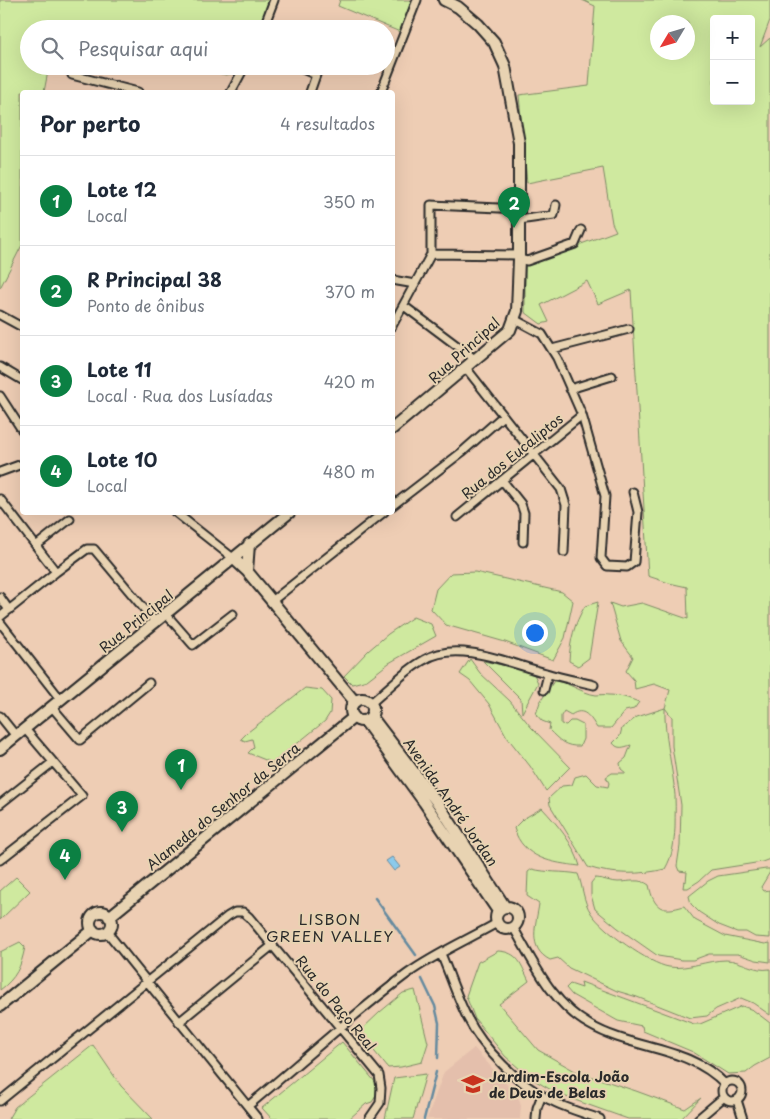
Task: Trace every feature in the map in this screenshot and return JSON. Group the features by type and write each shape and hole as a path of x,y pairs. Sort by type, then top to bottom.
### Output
{"street":[{"path":"266,20 274,0"},
{"path":"395,56 417,0"},
{"name":"Rua Principal","path":"395,427 510,330 517,312 519,143 506,66 494,42 478,24 458,7 444,0"},
{"path":"72,75 130,90"},
{"path":"235,90 241,75"},
{"path":"311,90 316,75"},
{"path":"382,90 388,75"},
{"path":"395,321 431,254 431,205 519,209"},
{"path":"519,220 554,215 556,205"},
{"path":"431,254 519,257 527,261 576,244 581,230"},
{"path":"395,281 415,284"},
{"path":"404,306 476,360"},
{"path":"0,314 20,326"},
{"path":"514,319 542,334 552,349 582,415 605,496 601,558 607,566 626,567 634,562 638,512 633,492"},
{"path":"552,349 629,329"},
{"path":"0,367 20,379"},
{"path":"466,368 561,489 566,505 564,552"},
{"path":"570,389 612,376"},
{"path":"0,396 20,427"},
{"name":"Rua dos Eucaliptos","path":"457,517 582,415"},
{"path":"395,504 462,452 503,416"},
{"path":"0,472 20,465"},
{"path":"502,480 521,504 524,513 523,542"},
{"path":"0,499 56,572"},
{"path":"179,515 247,571 355,702"},
{"name":"Rua Principal","path":"0,749 156,623 285,515"},
{"path":"272,601 380,515"},
{"path":"36,546 70,519"},
{"path":"247,571 249,544"},
{"path":"0,618 56,572 88,549 94,549 156,623"},
{"path":"0,597 10,610"},
{"path":"166,614 193,645 232,614"},
{"path":"0,622 61,700"},
{"path":"371,703 406,672 425,659 440,654 457,652 473,653 594,685"},
{"path":"544,690 548,674"},
{"path":"52,707 80,740 149,683"},
{"path":"363,699 371,703 373,707 368,718 357,720 354,717 351,709 355,702 363,699"},
{"path":"0,716 16,736"},
{"name":"Alameda do Senhor da Serra","path":"109,917 354,717"},
{"name":"Avenida André Jordan","path":"368,718 424,802 502,909"},
{"path":"0,860 82,796 25,729"},
{"path":"0,804 53,762"},
{"path":"502,909 514,909 518,916 516,925 512,928 504,928 497,923 496,915 502,909"},
{"name":"Rua do Paço Real","path":"0,1101 228,916 234,912 243,912 273,945 379,1075 381,1088 380,1104 369,1119"},
{"path":"102,913 109,917 111,925 107,932 99,934 93,930 90,922 94,915 102,913"},
{"path":"248,1106 409,973 497,923"},
{"path":"512,928 547,985 564,1006 589,1025 614,1036 677,1054 706,1067 725,1084"},
{"path":"0,1006 93,930"},
{"path":"107,932 258,1119"},
{"path":"179,1022 273,945"},
{"path":"441,954 465,1012 482,1041 500,1062 527,1085 549,1100 600,1119"},
{"path":"733,1081 740,1085 741,1093 736,1100 730,1101 724,1097 722,1090 725,1084 733,1081"},
{"path":"536,1119 537,1108 542,1096"},
{"path":"698,1119 724,1097"},
{"path":"736,1100 742,1119"}],"shaded area":[{"name":"Jardim-Escola João de Deus de Belas","path":"474,1048 518,1097 521,1106 520,1119 427,1119 444,1072"}],"green space":[{"path":"0,0 269,0 262,20 20,20 20,75 47,75 44,90 20,90 20,249 0,288"},
{"path":"340,0 411,0 400,32 395,30 395,20 371,20 338,6"},
{"path":"582,0 770,0 770,20 760,47 770,38 770,859 711,870 688,888 683,888 687,872 679,871 677,866 680,846 681,805 672,746 672,717 665,708 670,690 654,684 635,689 634,680 626,671 633,657 621,641 610,603 621,607 642,603 688,619 687,587 648,576 631,290 598,304 587,281 541,305 549,322 541,324 525,312 525,265 616,231 612,223 603,168 527,183 519,95 589,86 595,6"},
{"path":"475,572 562,592 573,601 565,638 553,660 505,642 446,625 431,609 436,589 451,573"},
{"path":"598,602 589,658 578,666 569,661 573,633 585,606"},
{"path":"413,617 431,624 436,636 389,663 367,680 352,684 344,676 368,651 388,634"},
{"path":"470,659 480,673 510,701 531,727 570,767 546,791 530,766 507,737 489,704 470,681 460,674"},
{"path":"483,661 534,674 538,683 522,713 521,699"},
{"path":"554,681 565,683 591,694 620,696 639,702 634,709 625,711 611,728 597,728 583,712 571,715 564,711 561,716 561,724 566,725 570,721 575,721 583,725 583,739 580,746 570,745 556,737 549,730 550,724 542,721 536,714 540,702"},
{"path":"305,688 322,690 331,700 330,713 325,721 273,763 248,753 254,747 252,739 245,741 241,739"},
{"path":"665,708 675,801 673,849 665,869 626,873 597,870 588,867 550,805 549,798 562,786 572,785 575,777 586,774 597,785 608,787 609,783 606,777 612,773 626,773 621,769 620,763 626,758 631,745 619,747 613,743 620,736 622,728 637,717"},
{"path":"542,808 569,842 580,866 540,858 524,847 518,838 514,828 523,819"},
{"path":"532,869 578,874 586,904 597,920 615,937 660,965 676,968 726,960 758,969 770,969 770,1015 753,1003 741,998 716,1009 707,1016 690,1018 617,991 569,968 558,958 550,960 538,949 536,943 535,928 539,904 527,896 528,872"},
{"path":"770,869 770,872 761,887 764,891 770,890 770,938 755,937 746,932 737,932 719,925 699,912 691,904 689,896 708,881 718,876"},
{"path":"16,877 30,891 0,920 0,891"},
{"path":"595,878 615,882 638,881 646,883 649,885 653,899 660,907 670,909 684,906 695,920 725,936 765,944 770,943 770,962 738,954 709,954 693,960 658,956 595,909 591,895 591,883"},
{"path":"20,942 25,947 20,966 10,981 0,990 0,952"},
{"path":"498,951 515,957 529,981 499,1004 538,1050 575,1071 685,1109 701,1098 681,1119 628,1119 558,1094 529,1077 505,1056 475,1019 466,996 478,962"},
{"path":"581,982 694,1024 700,1024 742,1006 753,1010 770,1023 770,1058 746,1073 728,1074 693,1052 643,1031 642,1026 618,1021 572,995 566,988 570,984 582,988"},
{"path":"415,990 428,1043 422,1062 388,1068 370,1046 361,1030 403,993"},
{"path":"342,1042 376,1083 376,1096 372,1102 366,1104 349,1119 272,1119 262,1108"},
{"path":"93,1045 121,1086 153,1119 8,1119 15,1107"},
{"path":"426,1074 413,1119 385,1119 394,1078"}],"water":[{"path":"392,857 400,867 394,871 386,861"}],"waterway":[{"path":"375,898 416,955"},
{"path":"422,979 435,1006 439,1023 438,1058"},
{"path":"424,1119 436,1072"}],"place":[{"name":"R Principal 38","path":"514,228"},
{"name":"Lote 12","path":"181,790"},
{"name":"Lote 11","path":"122,832"},
{"name":"Lote 10","path":"65,880"},
{"name":"Jardim-Escola João de Deus de Belas","path":"473,1084"}],"district":[{"name":"LISBON GREEN VALLEY","path":"330,926"}]}
